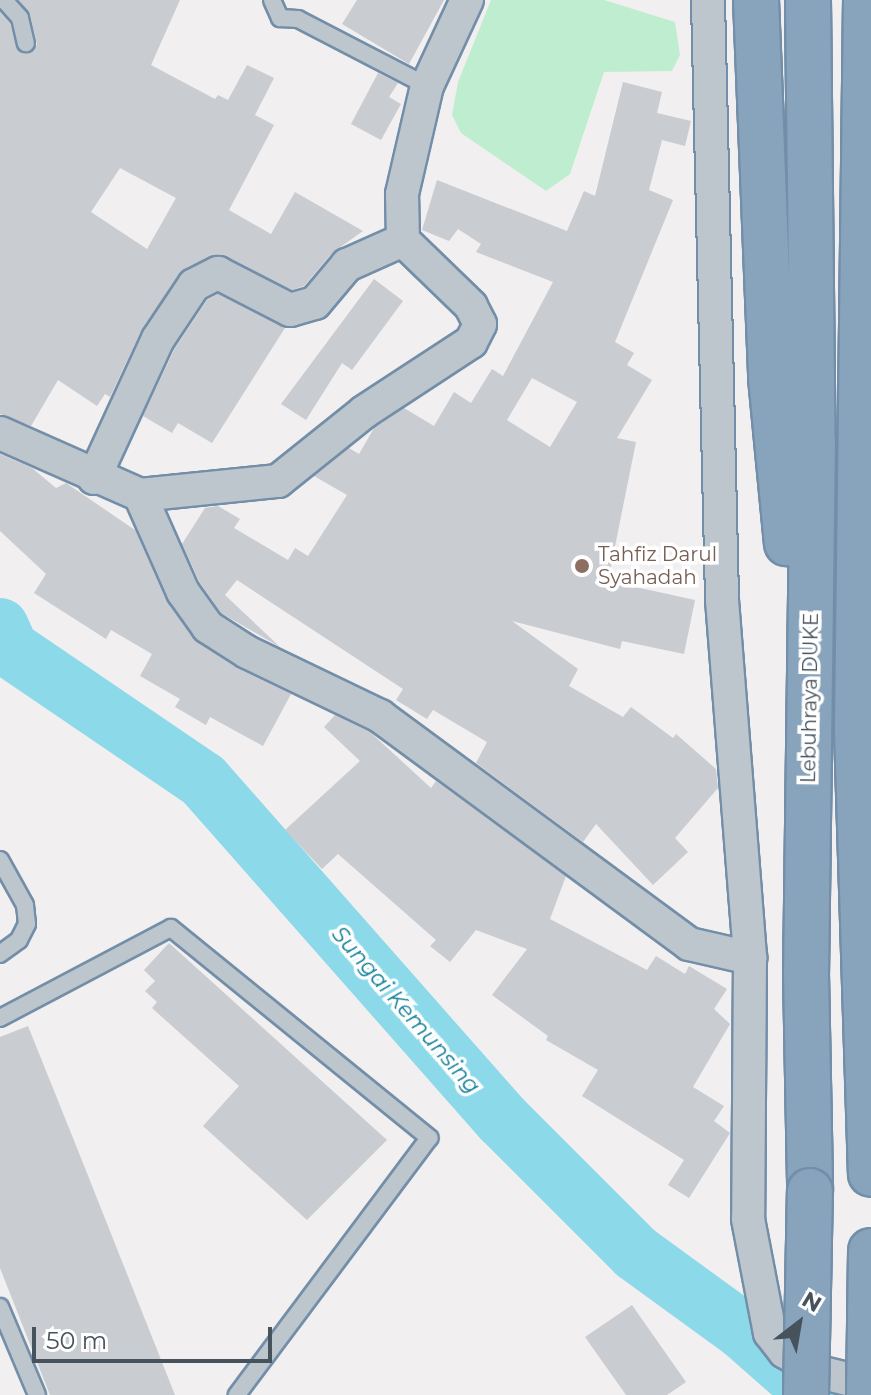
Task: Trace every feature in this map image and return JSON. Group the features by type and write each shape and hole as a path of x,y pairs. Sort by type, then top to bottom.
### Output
{"highway":[{"path":"756,0 771,378 809,756"},
{"name":"Lebuhraya DUKE","path":"806,1395 810,1191 809,756 813,442 808,2"},
{"path":"866,4 857,731 871,1174"},
{"path":"857,731 871,617"},
{"path":"869,1395 871,1251"}],"street":[{"path":"0,433 94,478 140,495 278,481 364,412 471,342 480,324 471,306 403,240 402,194 427,86 467,0"},
{"path":"708,0 722,600 750,958 748,1219 770,1333 785,1352 819,1372 871,1385"},
{"path":"94,478 158,339 194,285 218,273 290,310 315,303 347,265 403,240"},
{"path":"140,495 183,592 208,627 247,652 380,716 689,944 750,958"}],"lane":[{"path":"4,0 20,18 26,43"},
{"path":"272,0 280,18 298,19 427,86"},
{"path":"0,860 25,905 27,924 19,940 0,954"},
{"path":"0,1018 171,928 429,1138 237,1395"},
{"path":"0,1307 37,1395"}],"green space":[{"path":"491,0 604,0 675,22 680,55 672,71 604,72 570,174 546,191 461,133 452,115 458,82"}],"building":[{"path":"19,0 180,0 151,65 215,99 218,95 228,100 247,65 274,78 255,115 274,125 229,210 271,234 295,192 363,231 332,253 304,286 292,290 219,254 186,268 142,329 110,397 105,394 97,406 58,380 31,426 0,414 0,12 10,23 19,51 29,53 37,45 30,15","holes":["120,168 176,198 147,249 91,212"]},
{"path":"357,0 444,0 409,64 342,24"},
{"path":"378,73 398,83 389,97 401,104 381,140 351,124"},
{"path":"623,82 662,92 657,113 691,121 685,146 662,140 649,190 673,200 615,342 634,353 627,365 652,380 617,438 636,442 608,581 695,600 684,654 622,641 620,649 512,621 578,669 569,686 623,717 631,707 673,738 676,734 716,769 718,788 675,838 688,852 653,885 596,824 583,842 476,763 487,742 433,710 427,719 396,700 403,689 237,580 225,595 280,647 221,613 200,583 182,544 205,508 218,506 240,519 234,528 288,560 295,548 308,556 347,495 314,476 349,448 359,454 374,428 404,408 434,426 454,392 471,403 492,369 503,376 553,282 476,252 481,244 458,229 449,241 422,230 437,180 567,231 584,191 595,196","holes":["532,378 577,402 550,447 507,420"]},
{"path":"374,279 403,301 352,370 342,363 306,420 281,404"},
{"path":"218,294 285,328 212,443 178,423 172,433 143,416 175,348 207,300"},
{"path":"0,454 32,468 56,488 66,483 135,530 166,600 193,638 237,668 291,694 263,746 210,717 206,725 175,707 180,699 140,676 152,654 111,630 106,639 34,593 46,574 0,531"},
{"path":"335,715 370,732 431,788 436,781 566,876 550,919 647,970 656,956 685,974 689,966 727,989 714,1009 730,1024 693,1087 724,1106 714,1121 730,1133 689,1198 668,1185 684,1160 582,1096 598,1070 546,1040 548,1036 492,995 527,949 476,930 450,962 430,946 436,940 338,854 322,869 285,830 360,761 324,727"},
{"path":"169,943 387,1140 307,1220 203,1126 239,1086 152,1008 157,1002 145,991 155,981 144,970"},
{"path":"28,1026 175,1395 50,1395 0,1268 0,1037"},
{"path":"632,1305 686,1382 667,1395 626,1395 585,1337"}],"waterway":[{"name":"Sungai Kemunsing","path":"0,627 10,649 203,780 503,1120 636,1253 742,1330 816,1395"}],"place":[{"name":"Tahfiz Darul Syahadah","path":"582,566"}]}
